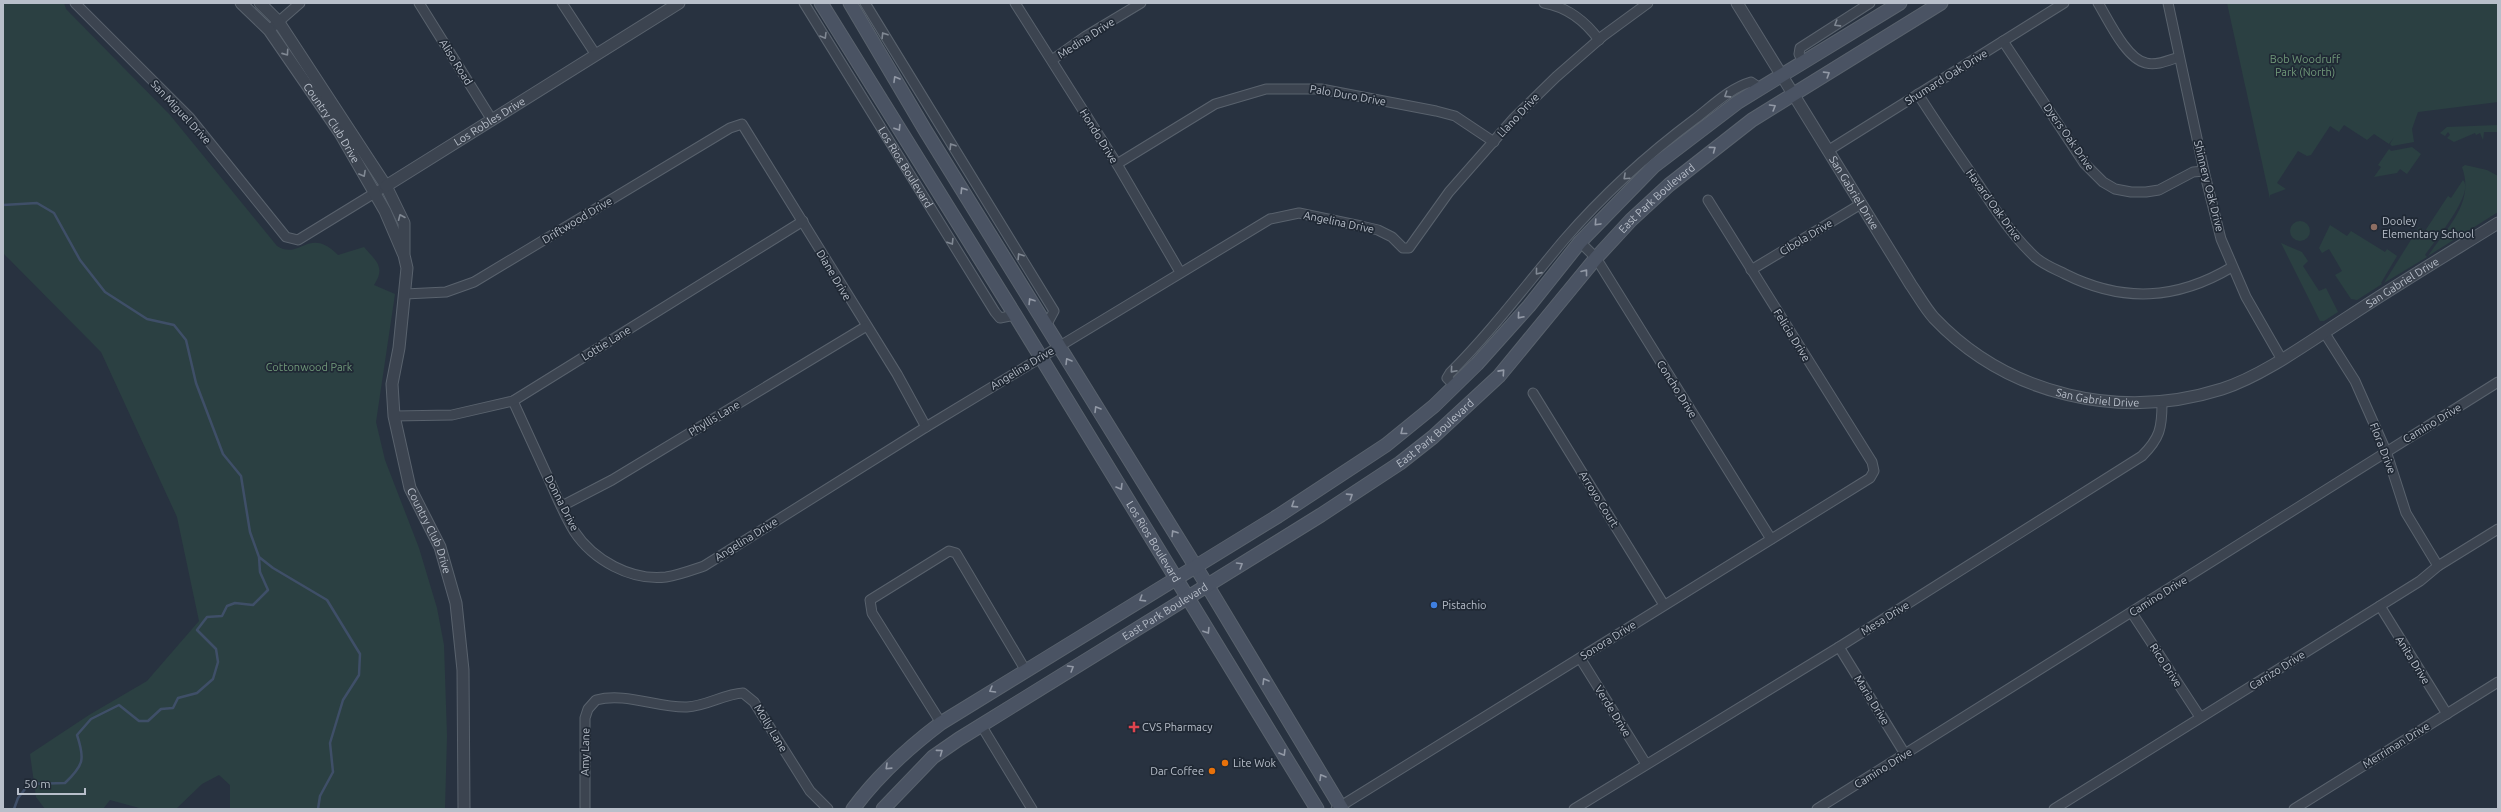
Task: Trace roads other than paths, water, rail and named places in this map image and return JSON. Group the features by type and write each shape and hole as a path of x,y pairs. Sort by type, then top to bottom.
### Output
{"main road":[{"name":"Los Rios Boulevard","path":"822,3 1015,315 1186,598 1317,809"},
{"name":"Los Rios Boulevard","path":"850,3 925,130 1285,714 1339,808"},
{"name":"East Park Boulevard","path":"853,809 883,772 911,745 941,722 1195,566 1386,445 1455,386 1520,316 1580,242 1654,166 1680,144 1760,88 1900,3"},
{"name":"East Park Boulevard","path":"883,809 933,757 980,725 1321,515 1400,463 1442,429 1499,376 1596,258 1631,220 1695,163 1752,120 1941,3"},
{"path":"1386,445 1400,463"},
{"path":"1100,454 1119,446"},
{"path":"1026,671 1038,688"},
{"path":"1266,726 1285,714"}],"street":[{"name":"San Miguel Drive","path":"75,3 190,118 286,237 298,240"},
{"name":"Country Club Drive","path":"241,3 269,30 340,133 385,211 404,255 407,268 405,294 392,384 394,416 410,488 440,547 456,603 464,670 464,809"},
{"name":"Country Club Drive","path":"260,3 278,21 386,186 404,223 404,255"},
{"path":"269,30 300,3"},
{"name":"Aliso Road","path":"420,3 492,120"},
{"path":"562,3 596,55"},
{"name":"Los Robles Drive","path":"298,240 679,3"},
{"name":"Los Rios Boulevard","path":"804,3 995,312 1000,318 1015,315"},
{"path":"865,3 1054,311 1046,326"},
{"name":"Hondo Drive","path":"1015,3 1117,164 1180,272"},
{"name":"Medina Drive","path":"1052,60 1086,36 1141,3"},
{"path":"1544,3 1564,8 1577,17 1599,40"},
{"name":"Llano Drive","path":"1409,248 1449,192 1514,118 1556,77 1599,40 1648,3"},
{"path":"1737,3 1782,76"},
{"path":"1804,62 1799,54 1800,48 1870,3"},
{"name":"Shumard Oak Drive","path":"1829,150 2003,41 2053,6 2064,3"},
{"path":"2098,3 2127,50 2138,60 2157,64 2180,57"},
{"name":"Shinnery Oak Drive","path":"2168,3 2204,171 2221,239 2232,267 2257,318 2281,358"},
{"name":"Dyers Oak Drive","path":"2003,41 2084,163 2103,182 2115,189 2131,192 2146,192 2160,190 2193,172 2204,171"},
{"name":"San Gabriel Drive","path":"1782,76 1829,150 1910,285 1934,317 1985,360 2016,376 2073,398 2114,402 2162,403 2223,389 2255,374 2498,222"},
{"name":"East Park Boulevard","path":"1455,386 1448,378 1450,373 1506,314 1564,240 1613,189 1684,127 1721,99 1751,82 1760,88"},
{"name":"Palo Duro Drive","path":"1117,164 1215,104 1266,89 1321,89 1436,111 1455,116 1494,142"},
{"name":"Havard Oak Drive","path":"1918,94 2015,237 2036,258 2060,272 2080,282 2103,289 2128,295 2151,295 2197,284 2232,267"},
{"name":"Diane Drive","path":"742,124 803,221 866,327 897,374 926,427"},
{"name":"Driftwood Drive","path":"405,294 446,292 474,282 723,132 742,124"},
{"name":"Felicia Drive","path":"1708,200 1872,462 1874,471"},
{"name":"Cibola Drive","path":"1751,270 1861,204"},
{"name":"Angelina Drive","path":"642,576 665,577 704,566 1040,357 1270,219 1299,213 1378,230 1392,237 1403,248 1409,248"},
{"name":"Lottie Lane","path":"394,416 452,415 513,401 803,221"},
{"name":"Concho Drive","path":"1580,242 1596,258 1771,539"},
{"name":"Phyllis Lane","path":"562,506 612,480 866,327"},
{"name":"Flora Drive","path":"2324,332 2355,381 2386,451 2406,512 2438,566"},
{"name":"Camino Drive","path":"1817,809 2132,613 2386,451 2498,382"},
{"name":"Arroyo Court","path":"1533,393 1664,605"},
{"name":"Donna Drive","path":"513,401 575,531 588,547 604,560 624,571 642,576"},
{"name":"Mesa Drive","path":"1574,809 1839,647 2142,456 2154,444 2160,433 2162,403"},
{"name":"Sonora Drive","path":"1339,808 1870,478 1874,471"},
{"name":"Carrizo Drive","path":"2054,809 2426,577 2438,566 2498,529"},
{"path":"941,722 872,613 870,600 942,555 949,551 956,553 1026,671"},
{"name":"Anita Drive","path":"2380,606 2447,714"},
{"name":"Rico Drive","path":"2132,613 2200,717"},
{"name":"Maria Drive","path":"1839,647 1905,754"},
{"name":"Verde Drive","path":"1580,658 1646,764"},
{"name":"Merriman Drive","path":"2294,809 2498,682"},
{"name":"Molly Lane","path":"596,700 622,697 655,705 689,707 738,693 748,694 810,791 828,809"},
{"name":"Amy Lane","path":"585,809 585,718 588,709 596,700"},
{"path":"980,725 1032,809"}],"waterway":[{"path":"3,205 37,203 54,213 80,260 105,292 147,319 174,325 186,340 196,383 223,454 241,476 250,532 259,557 273,568 327,600 360,654 359,675 343,700 330,743 333,772 320,796 318,809"},
{"path":"14,809 18,798 29,784 65,783 71,777 79,766 82,756 77,735 91,719 119,705 139,721 148,721 161,709 173,708 178,698 197,693 213,679 218,662 216,649 197,630 207,617 222,616 227,606 235,603 253,605 268,590 260,572 259,557"}],"place":[{"name":"Dooley Elementary School","path":"2374,227"},
{"name":"Pistachio","path":"1434,605"},
{"name":"CVS Pharmacy","path":"1134,727"},
{"name":"Lite Wok","path":"1225,763"},
{"name":"Dar Coffee","path":"1212,771"}],"park label":[{"name":"Bob Woodruff Park (North)","path":"2305,65"},
{"name":"Cottonwood Park","path":"309,367"}]}
